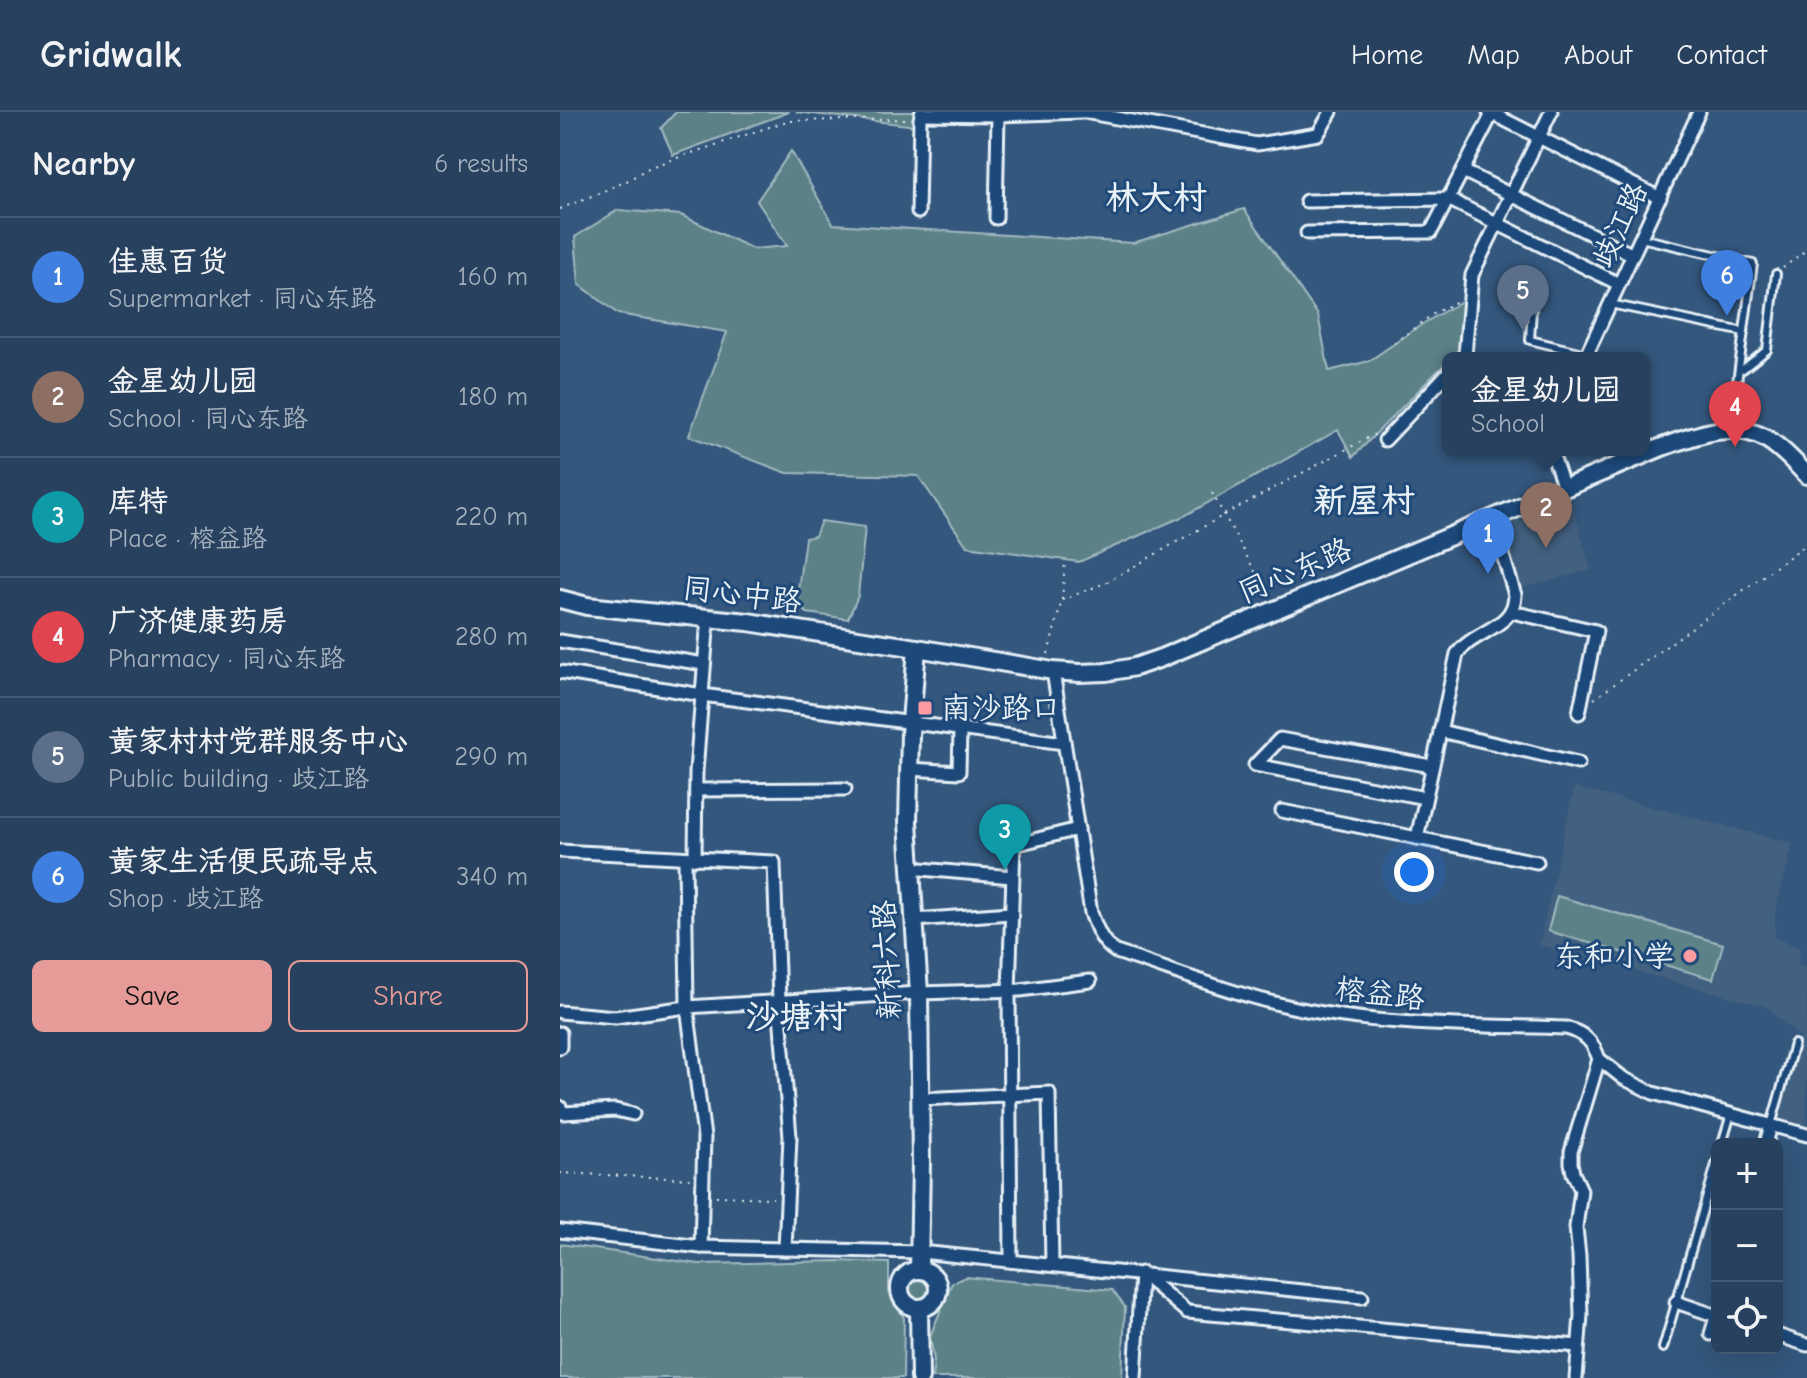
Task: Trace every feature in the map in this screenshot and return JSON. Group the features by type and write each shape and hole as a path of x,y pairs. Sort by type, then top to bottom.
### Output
{"street":[{"path":"918,212 921,115 1083,112 1257,144 1318,134 1331,112"},
{"path":"1465,352 1472,275 1551,112"},
{"name":"歧江路","path":"1588,352 1699,112"},
{"path":"1307,233 1431,232 1490,113 1660,198"},
{"path":"996,218 998,115"},
{"path":"1463,171 1633,255"},
{"path":"1306,201 1448,199 1619,284"},
{"path":"1385,440 1442,379"},
{"name":"同心东路","path":"1650,453 1708,433 1743,430 1767,439 1807,475"},
{"path":"1553,456 1564,488"},
{"name":"同心东路","path":"917,648 1080,673 1135,667 1643,456"},
{"path":"1417,838 1457,654 1469,641 1503,621 1512,612 1515,595 1492,519"},
{"name":"同心中路","path":"560,599 587,606 748,622 917,648"},
{"path":"1512,612 1596,631 1580,711"},
{"path":"701,1247 704,1137 687,1007 690,858 708,618"},
{"path":"560,641 704,664"},
{"name":"新科六路","path":"917,648 908,822 919,993 919,1270"},
{"name":"榕益路","path":"1048,670 1064,743 1091,913 1098,932 1107,946 1116,952 1268,1002 1341,1015 1416,1024 1566,1028 1588,1038 1599,1059 1623,1078 1653,1093 1807,1135"},
{"path":"560,672 702,695 1064,743"},
{"path":"909,769 959,772 960,730"},
{"path":"1440,731 1578,763"},
{"path":"1425,798 1255,765 1280,739 1431,766"},
{"path":"696,790 845,789"},
{"path":"1282,811 1537,862"},
{"path":"1011,1261 1009,991 1014,845 1078,829"},
{"path":"560,851 774,862 779,1001 790,1137 785,1249"},
{"path":"910,868 1012,877"},
{"path":"914,920 1011,913"},
{"path":"560,1012 615,1017 687,1007 919,993 1009,991 1090,981"},
{"path":"560,1033 560,1047"},
{"path":"1576,1378 1580,1289 1576,1227 1581,1190 1573,1173 1571,1152 1599,1059"},
{"path":"920,1099 1049,1093 1052,1265"},
{"path":"560,1107 563,1113 615,1110 633,1114"},
{"path":"1768,1138 1771,1125"},
{"path":"560,1231 701,1247 920,1252 1362,1297"},
{"name":"新科六路","path":"919,1270 926,1271 935,1280 937,1292 931,1304 919,1308 908,1304 900,1288 908,1273 919,1270"},
{"path":"1141,1273 1187,1312 1578,1346"},
{"path":"1135,1378 1141,1273"},
{"path":"1676,1302 1711,1313"},
{"path":"919,1308 920,1378"},
{"path":"1783,1337 1807,1345"}],"lane":[{"path":"1641,238 1753,264 1730,430"},
{"path":"1743,369 1767,350 1776,274"},
{"path":"1610,304 1744,332"},
{"path":"1532,309 1530,340 1572,352"},
{"path":"1771,1125 1794,1044"},
{"path":"1724,1138 1731,1114"},
{"path":"1663,1348 1711,1182"}],"path":[{"path":"560,209 625,182 650,167 787,121 921,115"},
{"path":"1776,274 1807,249"},
{"path":"1394,343 1433,314 1471,296"},
{"path":"1062,600 1105,583 1375,434 1385,440"},
{"path":"1212,493 1276,610"},
{"path":"1580,711 1807,544"},
{"path":"1048,670 1062,600 1065,561"},
{"path":"560,1173 703,1180"},
{"path":"703,1196 787,1198"}],"shaded area":[{"path":"1572,502 1591,570 1519,589 1500,527"},
{"name":"东和小学","path":"1574,787 1793,843 1775,913 1775,937 1800,948 1798,964 1807,967 1807,1127 1779,1119 1801,1039 1767,1007 1539,945"}],"green space":[{"path":"676,112 789,112 673,155 661,128"},
{"path":"796,112 929,112 925,127"},
{"path":"791,151 833,224 1133,243 1244,209 1318,315 1329,371 1369,361 1462,301 1476,307 1472,336 1456,352 1442,352 1442,367 1353,457 1338,430 1186,515 1079,562 967,546 918,476 787,473 689,436 727,332 618,314 579,284 575,237 618,210 681,215 753,249 787,246 757,201"},
{"path":"821,521 865,527 858,596 848,619 807,613 796,604 805,538 815,536"},
{"path":"1557,896 1723,944 1713,979 1548,931"},
{"path":"560,1244 699,1264 889,1263 889,1292 904,1318 903,1378 560,1378"},
{"path":"965,1277 1112,1290 1125,1307 1122,1378 932,1378 934,1360 930,1336 952,1283"},
{"path":"916,1278 926,1281 930,1291 927,1297 916,1303 907,1290 909,1283"}],"place":[{"name":"黄家生活便民疏导点","path":"1727,316"},
{"name":"黄家村村党群服务中心","path":"1523,331"},
{"name":"广济健康药房","path":"1735,447"},
{"name":"金星幼儿园","path":"1546,548"},
{"name":"佳惠百货","path":"1488,574"},
{"name":"南沙路口","path":"925,708"},
{"name":"库特","path":"1005,870"},
{"name":"东和小学","path":"1690,956"}],"district":[{"name":"林大村","path":"1156,198"},
{"name":"新屋村","path":"1364,501"},
{"name":"沙塘村","path":"796,1017"}]}
